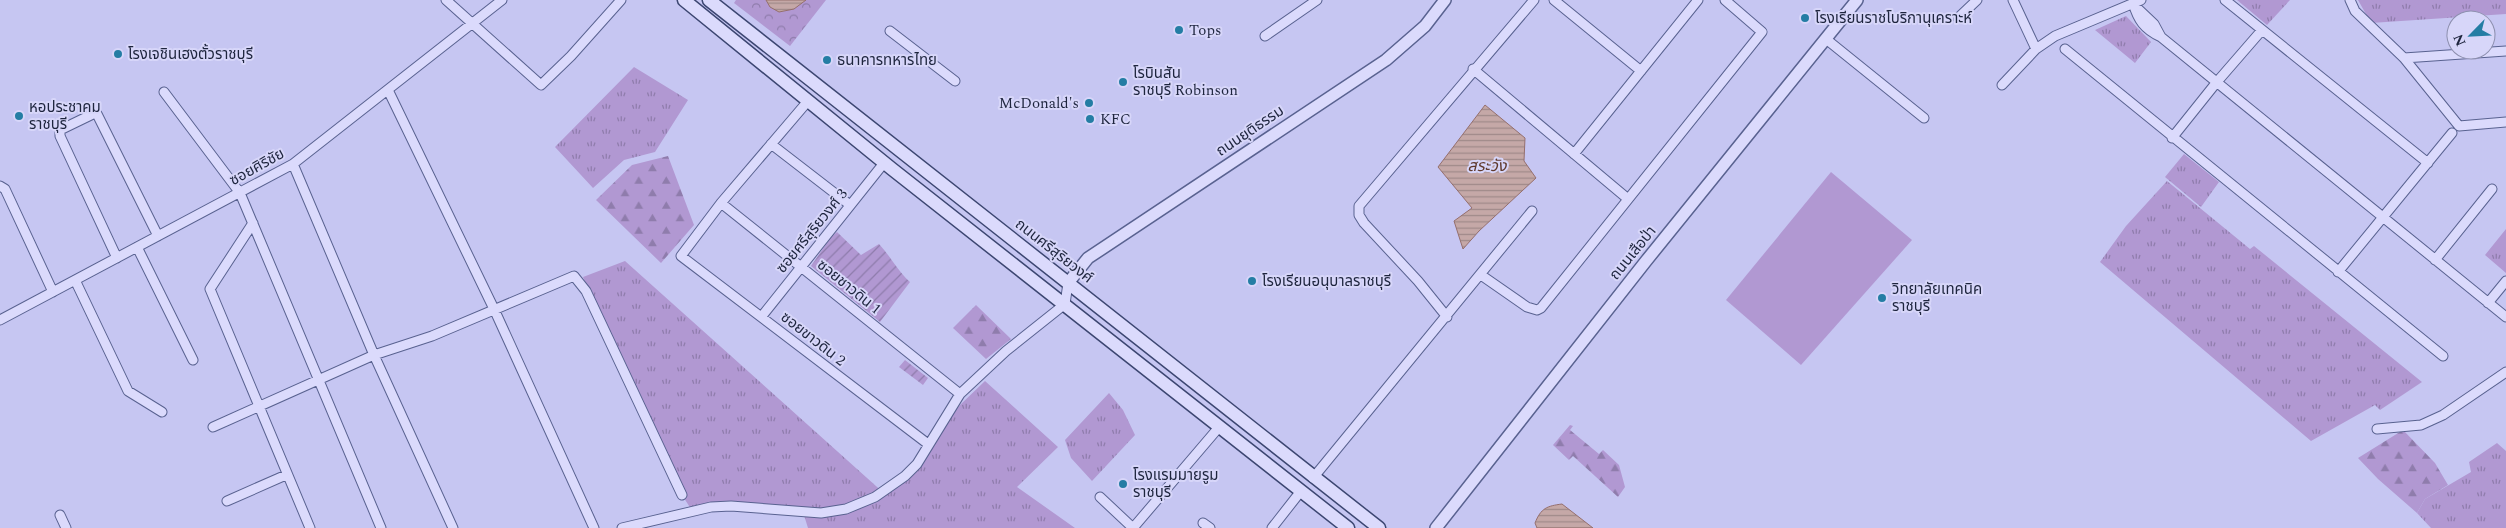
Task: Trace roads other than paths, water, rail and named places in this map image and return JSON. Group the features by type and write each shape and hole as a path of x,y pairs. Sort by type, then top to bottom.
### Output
{"main road":[{"path":"684,0 884,162 1348,528"},
{"name":"ถนนศรีสุริยวงศ์","path":"709,0 1313,478 1379,528"},
{"path":"1301,491 1313,478"}],"street":[{"path":"446,0 541,85 571,56 621,0"},
{"name":"ซอยศิริชัย","path":"0,320 293,164 502,0"},
{"path":"1265,36 1316,0"},
{"name":"ถนนยุติธรรม","path":"1068,283 1088,258 1386,60 1425,26 1445,0"},
{"path":"1447,317 1364,223 1359,215 1359,206 1473,69 1534,0"},
{"path":"1554,0 1641,71"},
{"path":"1574,154 1698,0"},
{"path":"1481,275 1527,307 1537,310 1541,308 1762,32 1725,0"},
{"name":"ถนนเสือป่า","path":"1436,528 1569,357 1857,0"},
{"path":"1958,18 1977,0"},
{"path":"2013,0 2036,49"},
{"path":"2225,0 2428,163"},
{"path":"2350,0 2355,11 2404,58 2459,126 2506,122"},
{"path":"2002,84 2036,49 2055,36 2135,1 2138,20 2150,32 2161,36 2216,83 2506,317"},
{"path":"890,30 954,82"},
{"path":"2172,138 2262,30"},
{"path":"1826,39 1924,118"},
{"path":"2065,49 2172,138 2443,356"},
{"path":"2404,58 2506,51"},
{"path":"1473,69 1628,199"},
{"path":"388,90 494,309 594,528"},
{"path":"164,92 240,193 381,528"},
{"path":"721,203 808,100"},
{"path":"117,258 60,136 60,130 93,114 97,114 103,121 158,236"},
{"path":"2338,272 2452,133"},
{"path":"771,144 850,206"},
{"name":"ซอยศรีสุริยวงศ์ 3","path":"762,316 884,162"},
{"path":"293,164 374,355 453,528"},
{"path":"0,186 5,189 53,292"},
{"path":"2435,260 2492,189"},
{"name":"ซอยขาวดิน 2","path":"721,203 681,256 928,444"},
{"name":"ซอยชาวดิน 1","path":"721,203 960,394"},
{"path":"1313,478 1447,317 1532,211"},
{"path":"253,223 210,289 286,475 310,528"},
{"path":"137,247 193,360"},
{"path":"213,427 258,405 374,355 432,336 574,276 586,291 682,495"},
{"path":"75,280 128,391 162,412"},
{"path":"2488,303 2506,281"},
{"path":"622,528 711,507 731,506 821,514 846,509 875,497 905,476 916,464 960,394 1006,351 1065,304 1068,283"},
{"path":"2377,429 2421,424 2443,415 2506,372"},
{"path":"1100,497 1133,528 1174,475 1220,426"},
{"path":"227,501 286,475"},
{"path":"1272,528 1301,491"},
{"path":"60,515 66,528"}],"water":[{"path":"766,0 806,0 794,9 779,12 770,7"},
{"name":"สระวัง","path":"1485,105 1525,138 1524,161 1536,178 1479,231 1463,249 1454,221 1472,208 1438,167"},
{"path":"1562,504 1593,528 1537,528 1535,523 1542,511 1548,507"}],"place":[{"name":"โรงเรียนราชโบริกานุเคราะห์","path":"1805,18"},
{"name":"Tops","path":"1179,30"},
{"name":"โรงเจชินเฮงตั้วราชบุรี","path":"118,54"},
{"name":"ธนาคารทหารไทย","path":"827,60"},
{"name":"โรบินสัน ราชบุรี Robinson","path":"1123,82"},
{"name":"McDonald's","path":"1089,103"},
{"name":"หอประชาคม ราชบุรี","path":"19,116"},
{"name":"KFC","path":"1090,119"},
{"name":"โรงเรียนอนุบาลราชบุรี","path":"1252,281"},
{"name":"วิทยาลัยเทคนิค ราชบุรี","path":"1882,298"},
{"name":"โรงแรมมายรูม ราชบุรี","path":"1123,484"}]}
